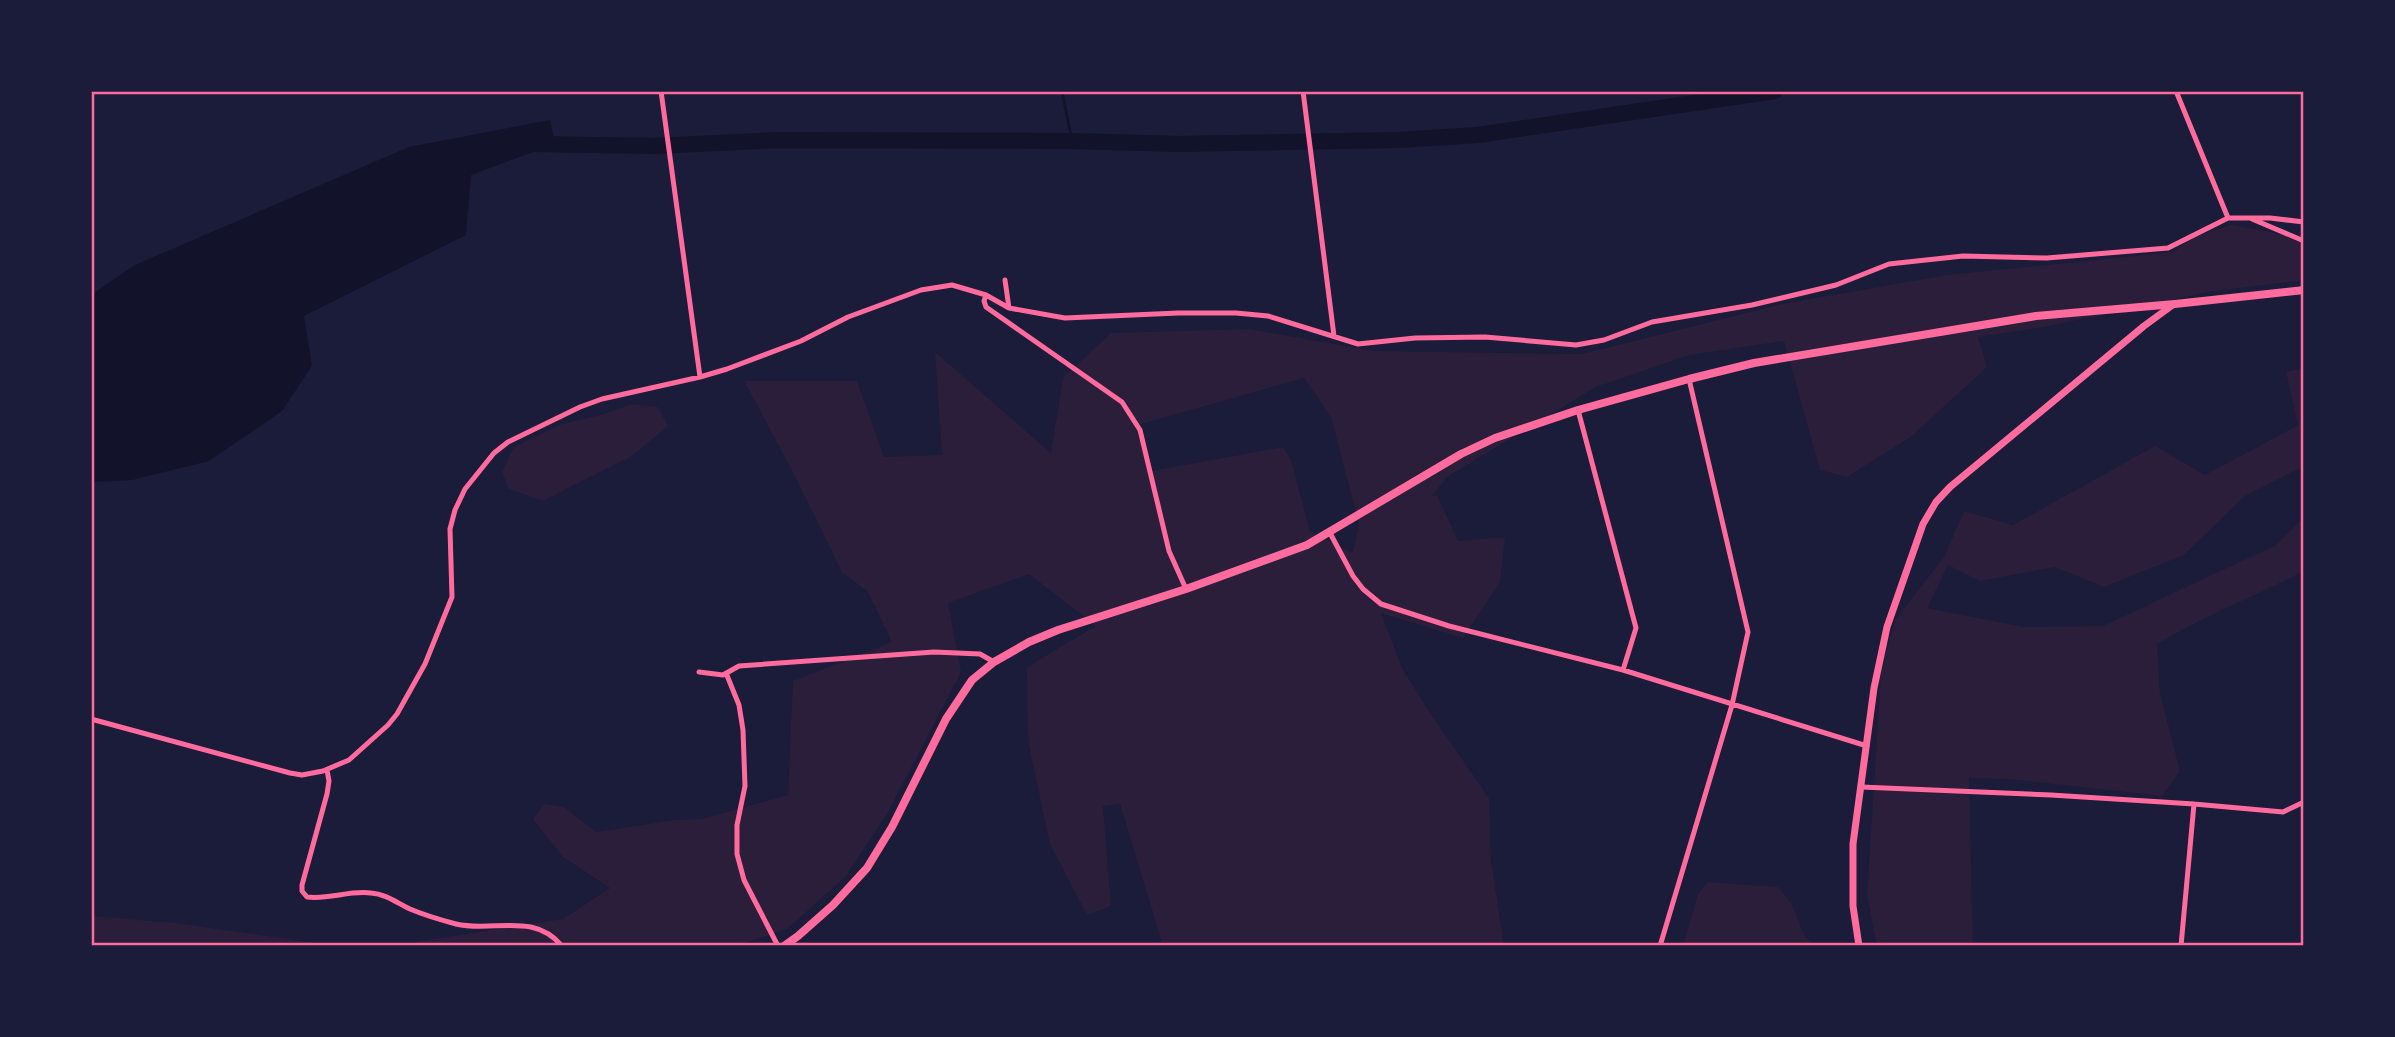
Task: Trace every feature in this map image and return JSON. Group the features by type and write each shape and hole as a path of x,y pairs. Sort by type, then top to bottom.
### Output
{"main road":[{"path":"784,946 833,905 867,868 892,827 950,712 972,680 994,662 1029,642 1058,631 1307,545 1461,454 1495,439 1578,410 1754,363 1994,321 2304,290"}],"street":[{"path":"661,91 700,377"},
{"path":"1303,91 1334,336"},
{"path":"2176,91 2228,218"},
{"path":"91,719 302,775 327,770 349,760 388,725 420,672 452,597 450,529 455,510 464,489 494,453 508,442 580,407 602,399 700,377 760,357 801,341 848,317 920,290 953,285 986,295 1009,308 1065,318 1178,313 1268,316 1358,344 1415,338 1485,337 1576,345 1604,340 1652,322 1752,305 1836,285 1889,264 1963,256 2037,259 2168,248 2215,222 2228,218 2270,218 2304,222"},
{"path":"2251,218 2304,241"},
{"path":"1005,280 1009,308"},
{"path":"986,295 986,307 1122,402 1140,430 1169,551 1186,589"},
{"path":"1858,946 1853,906 1853,844 1874,688 1887,626 1923,524 1936,502 1968,472 2144,326 2175,304"},
{"path":"1660,946 1732,705 1748,632 1689,379"},
{"path":"1578,410 1636,628 1623,670"},
{"path":"1330,533 1353,576 1363,589 1381,604 1449,626 1623,670 1867,746"},
{"path":"699,672 716,675 739,666 934,652 980,654 994,662"},
{"path":"726,673 739,705 743,730 745,786 737,825 737,854 744,880 778,946"},
{"path":"327,770 327,794 302,885 302,891 307,897 377,893 412,909 456,924 519,924 534,927 547,932 562,946"},
{"path":"1861,787 2194,804 2283,812 2304,802"},
{"path":"2181,946 2194,804"}],"shaded area":[{"path":"550,120 555,144 471,175 466,235 304,316 312,366 282,411 209,461 132,480 91,482 91,295 135,265 409,147"},
{"path":"2231,225 2304,238 2304,280 2208,292 2044,327 1978,337 1987,367 1912,436 1847,477 1820,470 1784,341 1689,355 1596,387 1447,477 1432,496 1437,495 1458,541 1505,537 1500,582 1463,638 1381,613 1402,668 1489,798 1491,860 1504,946 1163,946 1120,804 1103,806 1111,906 1087,915 1050,844 1028,741 1027,667 1096,626 1029,574 948,603 961,672 888,812 846,876 787,929 736,946 390,946 563,919 610,888 563,857 533,819 544,804 564,807 596,832 675,820 702,819 788,795 793,681 892,642 868,592 842,572 744,381 857,381 884,457 942,455 935,352 1051,453 1063,378 1111,333 1249,329 1373,351 1582,354 1782,304 1947,275 2174,252 2194,237","holes":["1304,378 1331,417 1359,524 1353,553 1310,531 1291,460 1283,447 1152,471 1134,426"]},
{"path":"2304,368 2304,466 2245,496 2184,555 2104,587 2055,567 1980,581 1948,565 1927,608 2024,627 2103,626 2276,545 2304,517 2304,571 2157,644 2160,693 2180,771 2162,796 2009,779 1969,778 1973,946 1877,946 1867,895 1881,673 1895,620 1944,557 1964,511 2013,525 2155,446 2205,475 2298,425 2286,372"},
{"path":"632,404 658,407 668,426 632,456 543,501 509,489 502,472 514,447 562,424"},
{"path":"1708,882 1778,887 1792,904 1804,935 1815,946 1683,946 1698,894"},
{"path":"91,916 175,923 337,946 91,946"}],"waterway":[{"path":"1062,91 1072,141"},
{"path":"536,144 654,146 778,140 1180,144 1398,140 1478,135 1775,91"}]}
